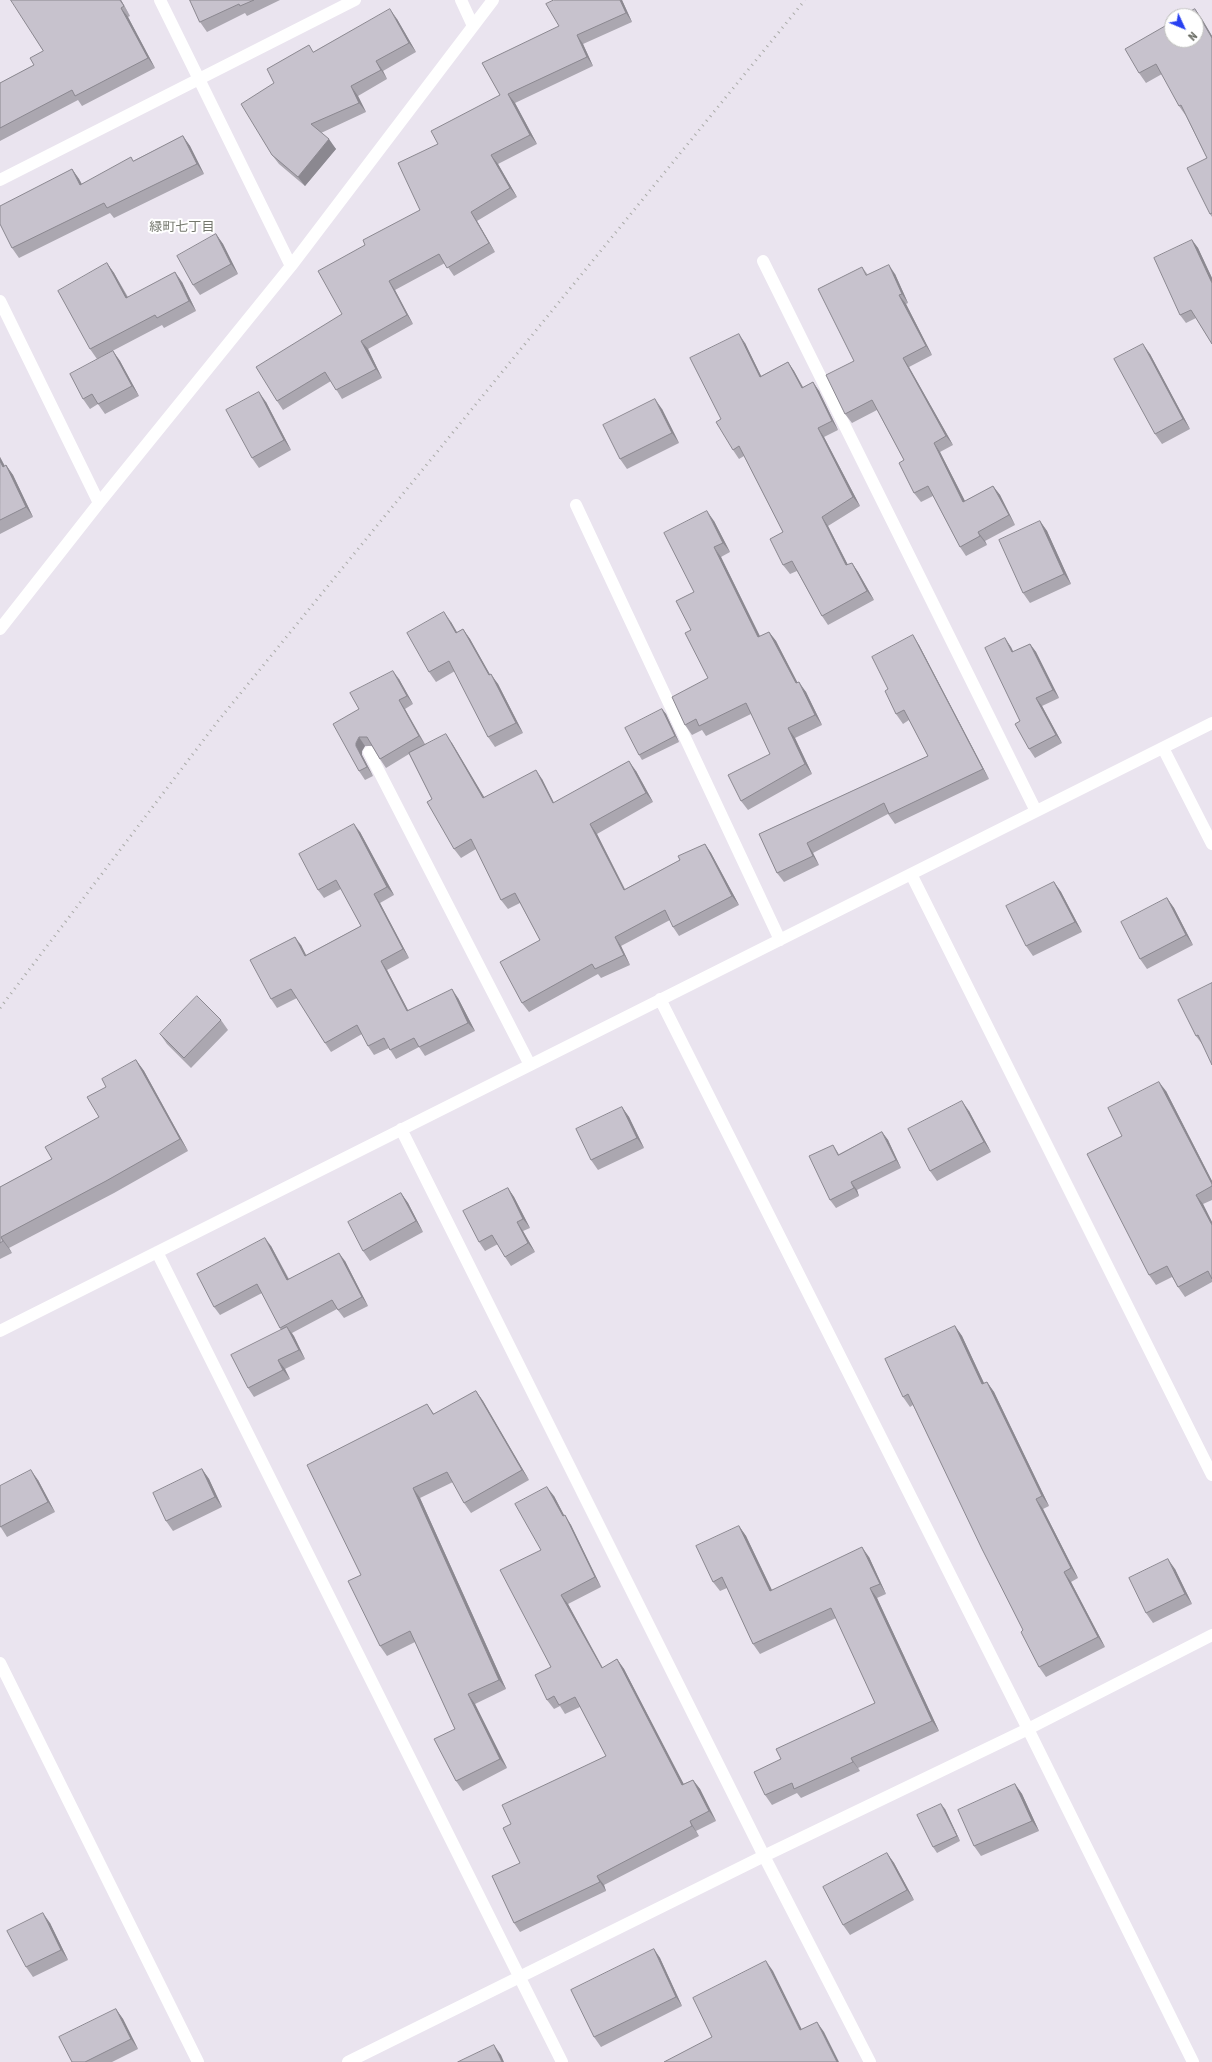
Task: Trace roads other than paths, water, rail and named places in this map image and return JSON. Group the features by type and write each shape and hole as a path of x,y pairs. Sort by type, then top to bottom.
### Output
{"street":[{"path":"160,0 291,266"},
{"path":"0,180 355,0"},
{"path":"461,0 473,26"},
{"path":"0,629 99,503 291,266 493,0"},
{"path":"762,261 1036,811"},
{"path":"0,301 99,503"},
{"path":"576,505 780,940"},
{"path":"0,1330 1212,723"},
{"path":"1163,748 1212,844"},
{"path":"369,752 530,1065"},
{"path":"911,874 1212,1475"},
{"path":"660,1000 1028,1729 1193,2062"},
{"path":"402,1129 764,1856 870,2062"},
{"path":"157,1252 562,2062"},
{"path":"348,2062 764,1856 1028,1729 1212,1635"},
{"path":"0,1663 198,2062"}],"railway":[{"path":"0,1008 218,721 805,0"}],"district":[{"name":"緑町七丁目","path":"182,228"}]}
